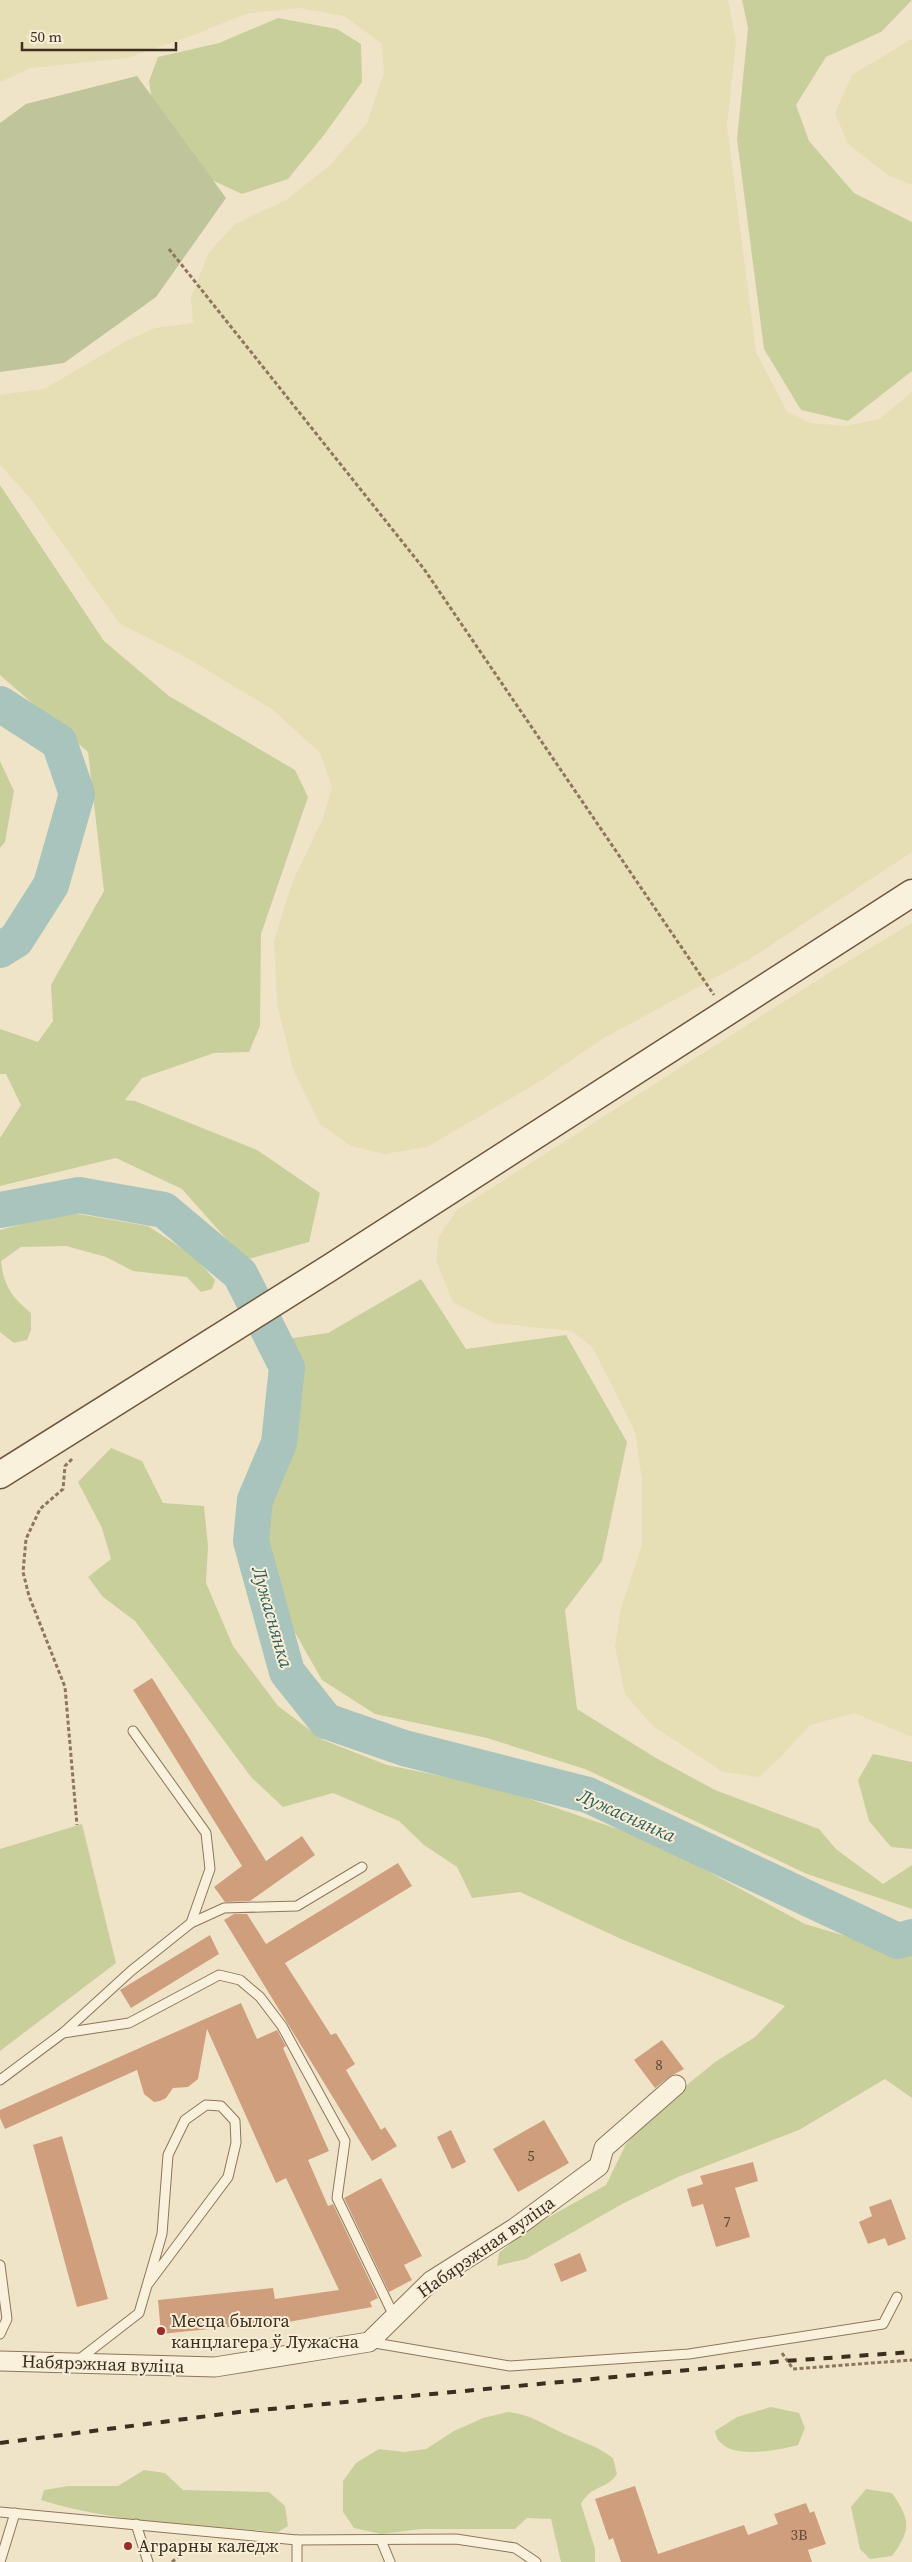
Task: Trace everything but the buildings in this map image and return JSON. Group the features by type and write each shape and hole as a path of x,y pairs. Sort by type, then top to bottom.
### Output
{"main road":[{"path":"0,1475 331,1267 726,1012 910,899"}],"street":[{"name":"Набярэжная вуліца","path":"0,2361 215,2367 369,2342 431,2281 515,2228 599,2166 604,2148 676,2085"}],"lane":[{"path":"133,1731 206,1833 210,1869 191,1923"},
{"path":"0,2080 62,2033 131,1971 191,1923 224,1908 297,1906 362,1868"},
{"path":"62,2033 129,2023 219,1975 240,1980 260,1998 282,2026 346,2141 337,2198 394,2316"},
{"path":"74,2363 139,2313 162,2234 168,2155 185,2120 206,2105 222,2106 235,2121 236,2142 228,2177 148,2284"},
{"path":"0,2265 6,2319 0,2334"},
{"path":"369,2342 510,2366 690,2354 884,2324 897,2296"},
{"path":"0,2512 297,2540 466,2541 515,2548 536,2562"},
{"path":"0,2562 15,2513"},
{"path":"136,2524 148,2562"},
{"path":"297,2540 297,2562"},
{"path":"381,2540 390,2562"}],"path":[{"path":"169,249 424,569 726,1012"},
{"path":"77,1455 65,1466 64,1489 40,1508 26,1539 23,1572 29,1596 65,1686 77,1826"},
{"path":"777,2340 785,2361 793,2369 912,2360"}],"shaded area":[{"path":"0,0 728,0 736,41 727,126 756,352 787,412 811,423 845,426 879,419 912,392 912,852 750,959 604,1038 539,1082 427,1147 385,1154 351,1146 320,1124 293,1069 277,1004 274,941 292,883 323,818 332,787 320,753 273,710 189,659 119,623 30,498 0,465 0,395 44,389 128,340 155,328 193,323 191,297 209,252 235,224 286,200 329,166 367,123 384,73 382,44 344,16 299,8 245,14 191,36 127,58 31,68 0,82"},
{"path":"912,39 912,185 889,176 848,144 835,113 852,75"},
{"path":"912,923 912,1737 854,1713 810,1725 780,1758 759,1777 723,1772 653,1726 625,1694 615,1647 621,1608 642,1545 642,1479 635,1432 592,1347 572,1331 494,1323 453,1302 436,1261 439,1236 457,1210 835,969"}],"green space":[{"path":"742,0 912,0 881,32 826,57 796,105 809,141 854,193 912,222 912,371 848,421 801,410 764,349 737,139 748,28"},
{"path":"278,18 337,29 361,44 362,82 324,135 288,179 242,194 203,176 153,108 149,81 158,57 219,43"},
{"path":"137,76 226,198 156,297 64,363 0,372 0,123 26,104"},
{"path":"0,485 104,641 169,696 295,770 308,797 261,934 260,1026 249,1052 214,1053 142,1078 125,1100 135,1101 257,1150 320,1193 309,1242 245,1260 182,1189 116,1158 0,1186 0,1138 21,1105 6,1074 0,1074 0,1029 38,1042 53,1021 51,985 104,891 88,752 0,675"},
{"path":"0,761 14,791 5,842 0,848"},
{"path":"67,1212 148,1226 195,1257 215,1280 212,1289 201,1292 187,1277 133,1271 106,1257 66,1246 21,1247 1,1261 4,1278 10,1291 31,1313 31,1330 27,1340 14,1343 0,1332 0,1230"},
{"path":"421,1279 466,1349 566,1335 627,1442 602,1561 565,1610 577,1709 656,1758 715,1790 819,1829 836,1849 883,1884 912,1865 912,1909 807,1874 585,1769 487,1738 375,1714 322,1680 257,1566 265,1486 288,1419 291,1387 286,1339 328,1333"},
{"path":"111,1448 142,1461 163,1503 204,1506 208,1546 206,1583 233,1646 278,1706 323,1740 387,1765 495,1787 650,1840 805,1924 906,1954 912,1953 912,2098 885,2079 799,2130 678,2177 622,2204 526,2259 497,2266 499,2253 526,2230 606,2185 626,2144 655,2111 715,2062 755,2037 785,2006 621,1939 520,1892 472,1898 457,1867 424,1845 399,1821 333,1793 283,1807 251,1777 135,1621 103,1597 88,1577 111,1559 102,1528 78,1482"},
{"path":"873,1754 912,1762 912,1849 891,1847 869,1821 858,1780"},
{"path":"82,1824 116,1963 0,2051 0,1849"},
{"path":"771,2407 799,2413 805,2428 798,2445 769,2451 746,2452 727,2447 718,2440 715,2431 737,2417"},
{"path":"508,2412 531,2418 596,2448 613,2458 617,2474 609,2483 590,2493 581,2504 595,2549 595,2562 561,2562 551,2519 527,2518 515,2529 422,2529 381,2534 354,2528 343,2512 343,2481 356,2463 379,2449 404,2452 426,2449 454,2431 483,2418"},
{"path":"144,2470 165,2473 183,2490 269,2492 285,2506 288,2526 278,2532 158,2522 98,2514 41,2500 44,2490 68,2486 118,2486"},
{"path":"866,2489 892,2493 902,2510 906,2531 892,2556 870,2559 860,2549 851,2507"}],"waterway":[{"name":"Лужаснянка","path":"0,704 59,742 77,794 51,885 16,940 0,950"},
{"name":"Лужаснянка","path":"0,1210 79,1195 164,1210 240,1274 287,1367 279,1443 255,1500 251,1541 287,1672 326,1721 404,1748 588,1795 898,1941 912,1937"}],"railway":[{"path":"0,2443 239,2412 785,2361 912,2352"}],"place":[{"name":"Месца былога канцлагера ў Лужасна","path":"161,2331"},
{"name":"Аграрны каледж","path":"128,2546"}]}
